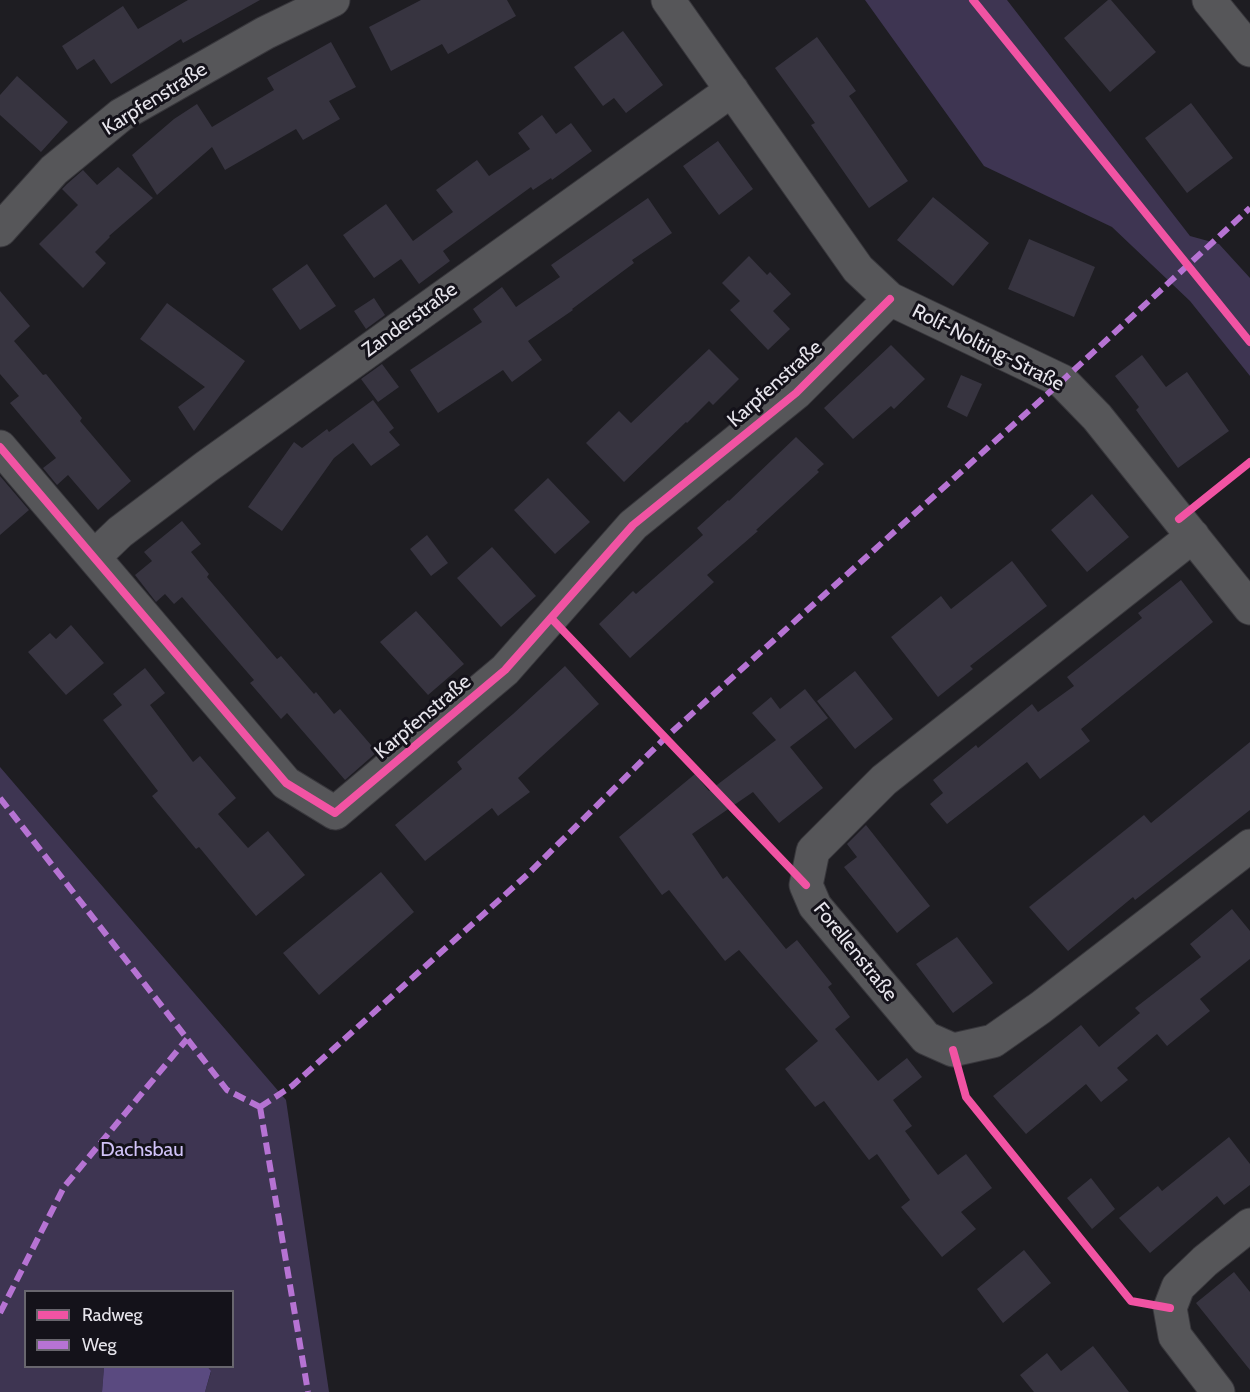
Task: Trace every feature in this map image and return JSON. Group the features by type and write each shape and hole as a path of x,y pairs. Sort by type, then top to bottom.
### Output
{"street":[{"name":"Karpfenstraße","path":"0,230 54,170 121,116 265,33 333,0"},
{"name":"Rolf-Nolting-Straße","path":"668,0 858,270 890,299 1062,381 1097,417 1250,608"},
{"path":"1209,0 1250,50"},
{"name":"Zanderstraße","path":"94,557 120,532 206,466 732,90"},
{"name":"Karpfenstraße","path":"0,447 286,783 335,813 505,670 633,525 796,393 890,299"},
{"name":"Forellenstraße","path":"1193,537 884,780 813,851 806,885 815,906 926,1038 953,1050 993,1041 1040,1008 1250,846"},
{"path":"1218,1392 1175,1335 1170,1308 1178,1287 1205,1261 1250,1225"}],"green space":[{"path":"865,0 1007,0 1190,236 1219,244 1250,278 1250,376 1190,301 1112,227 984,166"},
{"name":"Dachsbau","path":"0,767 286,1100 329,1392 205,1392 211,1372 209,1368 234,1368 234,1290 24,1290 24,1368 104,1368 102,1392 0,1392"}],"shaded area":[{"path":"104,1368 209,1368 211,1371 205,1392 102,1392"}],"building":[{"path":"188,0 260,0 183,43 181,39 111,84 94,59 77,70 62,46 123,6 138,29"},
{"path":"421,0 507,0 516,16 448,54 442,44 391,71 369,27"},
{"path":"1108,0 1111,0 1156,52 1110,92 1064,38"},
{"path":"623,31 663,85 626,113 614,98 603,106 574,67"},
{"path":"817,37 856,91 849,96 908,181 869,208 811,125 815,123 775,68"},
{"path":"331,42 356,87 329,101 340,119 303,140 296,129 225,170 212,147 157,195 132,155 174,119 197,104 212,127 274,90 267,78"},
{"path":"17,76 68,122 41,152 0,115 0,95"},
{"path":"1191,103 1233,158 1187,193 1145,138"},
{"path":"542,115 556,134 571,123 592,151 552,180 551,178 533,190 531,187 443,251 450,261 419,284 401,259 374,278 343,235 386,204 413,241 453,212 436,190 477,160 489,176 530,149 518,133"},
{"path":"718,141 753,189 719,215 683,166"},
{"path":"118,167 153,198 109,236 95,252 106,263 83,288 39,244 78,205 62,189 67,184 83,170 97,185"},
{"path":"933,197 989,243 953,286 897,240"},
{"path":"648,198 672,233 632,260 634,263 528,341 542,360 512,382 503,370 438,413 410,370 482,322 473,309 502,287 516,307 560,277 551,265"},
{"path":"1029,239 1095,267 1074,317 1008,289"},
{"path":"749,256 767,275 770,272 791,294 773,311 790,329 768,350 730,310 740,301 722,283"},
{"path":"307,264 336,306 300,330 272,289"},
{"path":"0,291 30,326 14,341 43,375 46,374 82,418 80,421 131,481 98,510 68,475 57,485 43,468 56,458 10,403 19,396 0,374"},
{"path":"374,298 385,315 366,329 354,311"},
{"path":"167,303 245,361 194,431 178,407 205,387 140,339"},
{"path":"891,345 925,379 894,409 891,406 853,439 824,408"},
{"path":"709,349 739,379 713,405 709,401 624,482 586,443 619,411 631,423"},
{"path":"1142,355 1166,387 1187,372 1229,431 1178,468 1136,410 1139,407 1115,376"},
{"path":"382,364 399,387 378,402 361,379"},
{"path":"961,375 982,384 967,417 947,407"},
{"path":"373,400 394,428 389,432 400,445 371,466 353,443 334,458 282,531 248,507 294,442 302,448 327,429 329,432"},
{"path":"796,437 824,464 817,470 819,472 756,530 758,531 707,575 714,582 630,658 599,624 633,591 636,594 703,535 697,528"},
{"path":"0,476 29,510 0,535"},
{"path":"548,478 590,522 555,554 514,510"},
{"path":"1092,494 1129,537 1087,572 1051,530"},
{"path":"182,521 201,544 191,552 209,574 207,577 277,659 281,656 334,714 340,709 377,752 345,780 287,713 281,719 250,683 254,680 182,597 174,604 165,594 156,602 135,575 152,561 144,552"},
{"path":"427,535 448,563 431,576 410,549"},
{"path":"492,547 536,596 501,627 457,578"},
{"path":"1012,561 1047,606 970,666 973,669 938,697 891,637 941,596 951,609"},
{"path":"1181,580 1213,622 1081,729 1090,741 1040,779 1027,762 947,824 930,804 943,793 933,780 976,745 978,748 1032,704 1038,712 1074,686 1067,677 1142,618 1138,613"},
{"path":"416,611 464,664 428,695 380,642"},
{"path":"71,625 104,663 66,695 28,652 50,633 56,639"},
{"path":"565,666 599,704 518,778 530,792 498,816 492,808 425,861 395,825 462,769 457,762"},
{"path":"145,668 165,693 150,705 193,762 200,756 236,798 218,814 248,848 268,831 305,875 256,916 199,847 196,849 152,796 158,791 103,720 122,705 113,694"},
{"path":"855,671 893,719 855,749 817,701"},
{"path":"805,689 828,718 790,747 823,788 779,823 753,792 692,834 723,879 727,876 786,949 797,940 832,984 828,987 850,1017 835,1029 878,1081 907,1058 922,1077 893,1100 912,1126 905,1131 938,1175 966,1154 992,1188 961,1212 976,1229 942,1257 901,1207 910,1200 877,1154 869,1160 824,1101 815,1107 785,1069 818,1041 739,950 725,961 669,890 662,895 619,837 695,774 709,791 776,740 752,713 771,697 780,709"},
{"path":"1250,742 1250,810 1135,900 1133,897 1068,951 1029,907 1144,815 1151,823"},
{"path":"866,825 930,906 897,933 844,867 857,857 847,844"},
{"path":"381,872 414,912 319,995 283,953"},
{"path":"1232,909 1250,931 1250,959 1200,999 1210,1011 1167,1046 1157,1034 1117,1068 1128,1080 1101,1102 1086,1084 1026,1134 993,1096 1081,1025 1099,1047 1140,1013 1135,1008 1201,957 1190,944"},
{"path":"957,937 993,983 953,1013 916,964"},
{"path":"1229,1137 1250,1164 1250,1185 1224,1205 1217,1196 1150,1253 1119,1218 1158,1186 1162,1191"},
{"path":"1091,1178 1115,1209 1092,1229 1067,1198"},
{"path":"1024,1250 1051,1283 1003,1323 977,1289"},
{"path":"1234,1272 1250,1292 1250,1370 1196,1303"},
{"path":"1093,1346 1129,1392 1034,1392 1020,1375 1047,1353 1061,1371"}],"marked path":[{"path":"260,1107 292,1086 527,875 665,738 1062,381 1250,208"},
{"path":"0,798 227,1090 260,1107"},
{"path":"0,1313 64,1187 187,1039"},
{"path":"260,1107 308,1392"}],"cycle path":[{"path":"973,0 1250,342"},
{"path":"0,447 286,783 335,813 505,670 633,525 796,393 890,299"},
{"path":"1179,519 1250,462"},
{"path":"551,618 806,885"},
{"path":"953,1050 966,1097 1131,1301 1170,1308"}]}
